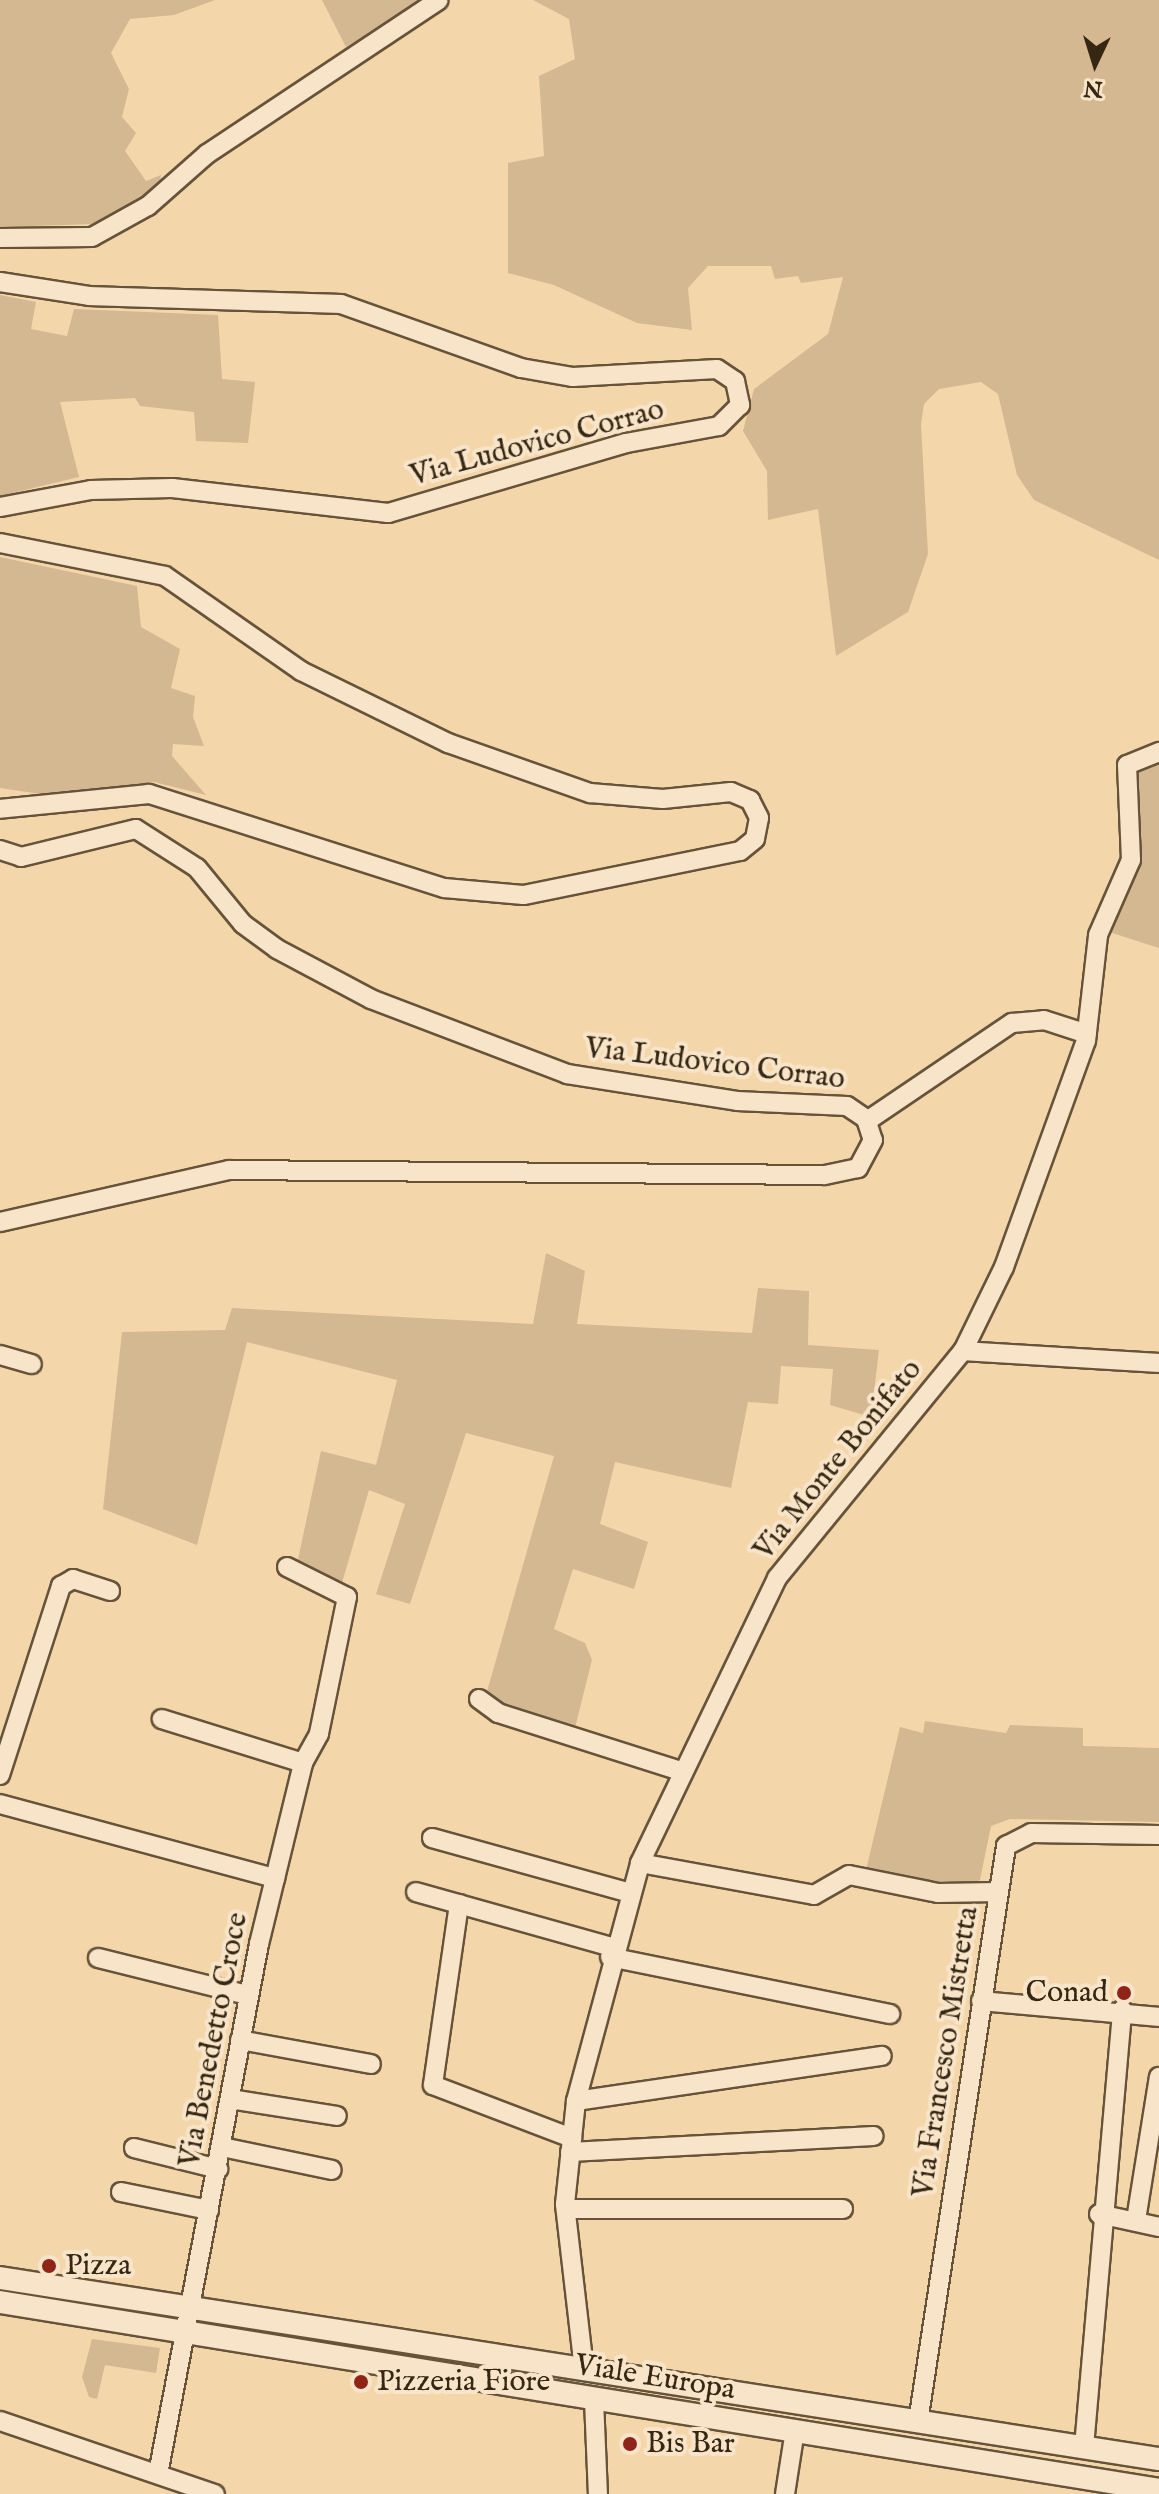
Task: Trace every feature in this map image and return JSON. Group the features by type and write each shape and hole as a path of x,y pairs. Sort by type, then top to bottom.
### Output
{"street":[{"path":"0,238 92,237 148,206 207,154 379,33 439,0"},
{"name":"Via Ludovico Corrao","path":"0,282 104,297 341,304 521,368 573,377 717,369 735,381 740,405 719,426 626,443 388,513 172,488 91,490 0,507"},
{"path":"0,543 165,576 301,671 448,743 590,793 663,799 731,792 750,800 759,818 755,839 740,851 523,895 444,888 149,794 0,809"},
{"name":"Via Monte Bonifato","path":"584,2369 566,2209 571,2145 576,2101 611,1952 640,1863 681,1771 777,1578 963,1351 1021,1231 1087,1034 1098,935 1131,860 1127,765 1159,752"},
{"name":"Via Ludovico Corrao","path":"0,850 21,857 136,829 197,868 243,924 277,949 371,999 518,1058 636,1087 847,1106 867,1121 871,1151 848,1173 470,1175 279,1166 229,1170 0,1222"},
{"path":"867,1121 1012,1023 1044,1020 1087,1034"},
{"path":"963,1351 1159,1363"},
{"path":"0,1355 32,1364"},
{"name":"Via Benedetto Croce","path":"158,2474 218,2169 248,1995 303,1763 319,1734 347,1597 287,1567"},
{"path":"0,1775 61,1586 73,1579 110,1591"},
{"path":"479,1699 498,1713 681,1771"},
{"path":"162,1719 303,1763"},
{"path":"0,1804 275,1878"},
{"name":"Via Francesco Mistretta","path":"918,2422 1006,1846 1015,1836 1159,1835"},
{"path":"432,1838 630,1893"},
{"path":"640,1863 814,1895 849,1875 938,1893 998,1892"},
{"path":"416,1892 611,1952 890,2014"},
{"path":"459,1904 433,2085 571,2145 874,2136"},
{"path":"98,1958 248,1995"},
{"path":"981,2001 1122,2010 1159,2017"},
{"path":"1084,2447 1099,2214 1122,2010"},
{"path":"240,2040 371,2064"},
{"path":"576,2101 882,2056"},
{"path":"1136,2220 1159,2077"},
{"path":"230,2099 337,2116"},
{"path":"222,2147 332,2170"},
{"path":"134,2148 218,2169"},
{"path":"121,2192 209,2210"},
{"path":"566,2209 843,2209"},
{"path":"1099,2214 1159,2227"},
{"name":"Viale Europa","path":"0,2278 1159,2459"},
{"name":"Viale Europa","path":"0,2302 1159,2490"},
{"path":"594,2400 598,2494"},
{"path":"0,2421 215,2494"},
{"path":"785,2494 795,2430"}],"shaded area":[{"path":"0,0 215,0 174,15 130,19 111,53 129,89 122,117 136,133 125,151 146,181 161,175 158,192 94,224 0,227"},
{"path":"322,0 430,0 346,47"},
{"path":"533,0 1159,0 1159,560 1034,500 1017,475 998,394 981,382 939,389 924,404 921,424 928,554 908,612 836,656 818,509 768,520 767,471 743,431 754,389 828,334 843,277 801,283 798,276 775,279 771,266 708,266 688,288 692,330 637,323 554,285 508,273 508,163 544,156 539,76 575,59 569,19"},
{"path":"0,295 36,302 31,329 67,336 74,309 218,315 222,379 255,382 248,443 196,441 194,412 140,406 135,398 60,402 79,477 0,496"},
{"path":"0,557 137,586 141,627 180,649 171,688 195,696 193,717 204,746 173,744 172,756 206,795 154,782 54,796 0,788"},
{"path":"1159,758 1159,948 1106,931 1135,859 1133,775 1138,765"},
{"path":"546,1253 585,1271 577,1324 752,1333 758,1288 809,1291 808,1345 879,1350 871,1417 830,1405 833,1369 781,1366 778,1404 748,1402 731,1488 615,1462 600,1524 648,1542 634,1589 573,1569 554,1629 585,1643 592,1660 574,1732 501,1712 486,1695 554,1456 466,1433 410,1604 376,1594 405,1504 369,1490 342,1583 296,1569 321,1451 376,1465 397,1380 247,1342 197,1545 103,1509 122,1332 225,1330 232,1308 533,1324"},
{"path":"925,1721 1006,1733 1010,1725 1083,1728 1083,1746 1159,1748 1159,1822 1010,1819 991,1826 980,1880 965,1889 866,1870 900,1727 923,1733"},
{"path":"92,2339 160,2348 156,2373 105,2365 97,2399 89,2397 82,2377"}],"place":[{"name":"Conad","path":"1124,1993"},
{"name":"Pizza","path":"49,2266"},
{"name":"Pizzeria Fiore","path":"361,2382"},
{"name":"Bis Bar","path":"630,2444"}]}
